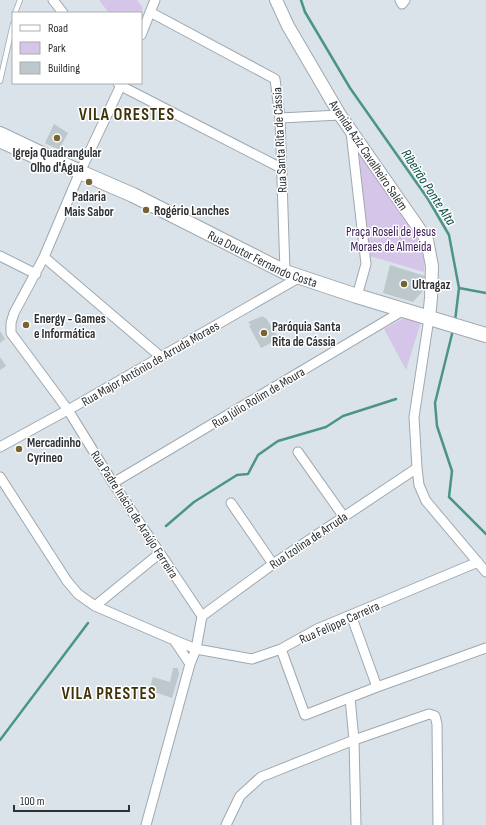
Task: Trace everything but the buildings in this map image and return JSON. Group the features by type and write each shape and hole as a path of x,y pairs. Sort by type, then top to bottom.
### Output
{"main road":[{"name":"Avenida Aziz Cavalheiro Salém","path":"276,0 288,26 340,115 427,240 432,266 429,318"},
{"name":"Rua Doutor Fernando Costa","path":"0,134 132,195 284,272 446,324 486,335"}],"street":[{"path":"53,0 62,12"},
{"path":"142,32 155,0"},
{"name":"Rua Santa Rita de Cássia","path":"150,12 276,79 280,118 284,272"},
{"path":"120,84 281,168"},
{"name":"Rua Padre Inácio de Araújo Ferreira","path":"120,84 80,172 44,257 14,312 11,323 11,333 68,410 113,483 202,616"},
{"path":"280,118 340,115"},
{"path":"351,131 366,264 357,296"},
{"path":"0,143 48,165 53,166 60,163"},
{"path":"0,256 36,274"},
{"path":"44,257 161,357"},
{"name":"Rua Major Antônio de Arruda Moraes","path":"0,447 68,410 300,277"},
{"name":"Rua Júlio Rolim de Moura","path":"113,483 404,310"},
{"path":"429,318 414,417 416,468 419,485 426,501 486,572"},
{"path":"298,452 344,517"},
{"name":"Rua Izolina de Arruda","path":"202,616 273,564 416,468"},
{"name":"Rua Felippe Carreira","path":"0,477 67,582 78,594 95,606 196,649 252,659 281,649 317,629 478,562"},
{"path":"231,503 273,564"},
{"path":"95,606 160,553"},
{"path":"351,615 377,687"},
{"path":"146,825 190,664 196,649 202,616"},
{"path":"174,640 190,664"},
{"path":"281,649 305,715 377,687 486,648"},
{"path":"350,698 354,740 356,825"},
{"path":"226,825 240,796 261,777 354,740 430,714 435,716 437,724 438,825"},
{"path":"438,811 446,825"}],"lane":[{"path":"15,12 20,0"},
{"path":"0,81 12,28"}],"green space":[{"path":"99,0 137,0 143,8 141,12 108,12"},
{"name":"Praça Roseli de Jesus Moraes de Almeida","path":"359,153 397,202 414,230 424,257 424,272 370,256"},
{"path":"414,318 421,322 406,370 384,329 402,319"}],"waterway":[{"name":"Ribeirão Ponte Alta","path":"301,0 305,12 350,88 428,199 449,235 459,288 455,321"},
{"path":"459,288 486,293"},
{"name":"Ribeirão Ponte Alta","path":"453,330 435,403 437,426 452,471 449,497 486,534"},
{"path":"166,526 194,502 237,475 248,474 258,455 278,441 326,427 343,416 396,399"},
{"path":"0,740 88,623"}],"place":[{"name":"Igreja Quadrangular Olho d'Água","path":"57,138"},
{"name":"Padaria Mais Sabor","path":"89,182"},
{"name":"Rogério Lanches","path":"146,210"},
{"name":"Ultragaz","path":"404,284"},
{"name":"Energy - Games e Informática","path":"26,325"},
{"name":"Paróquia Santa Rita de Cássia","path":"264,333"},
{"name":"Mercadinho Cyrineo","path":"19,449"}],"district":[{"name":"VILA ORESTES","path":"127,114"},
{"name":"VILA PRESTES","path":"109,693"}]}
